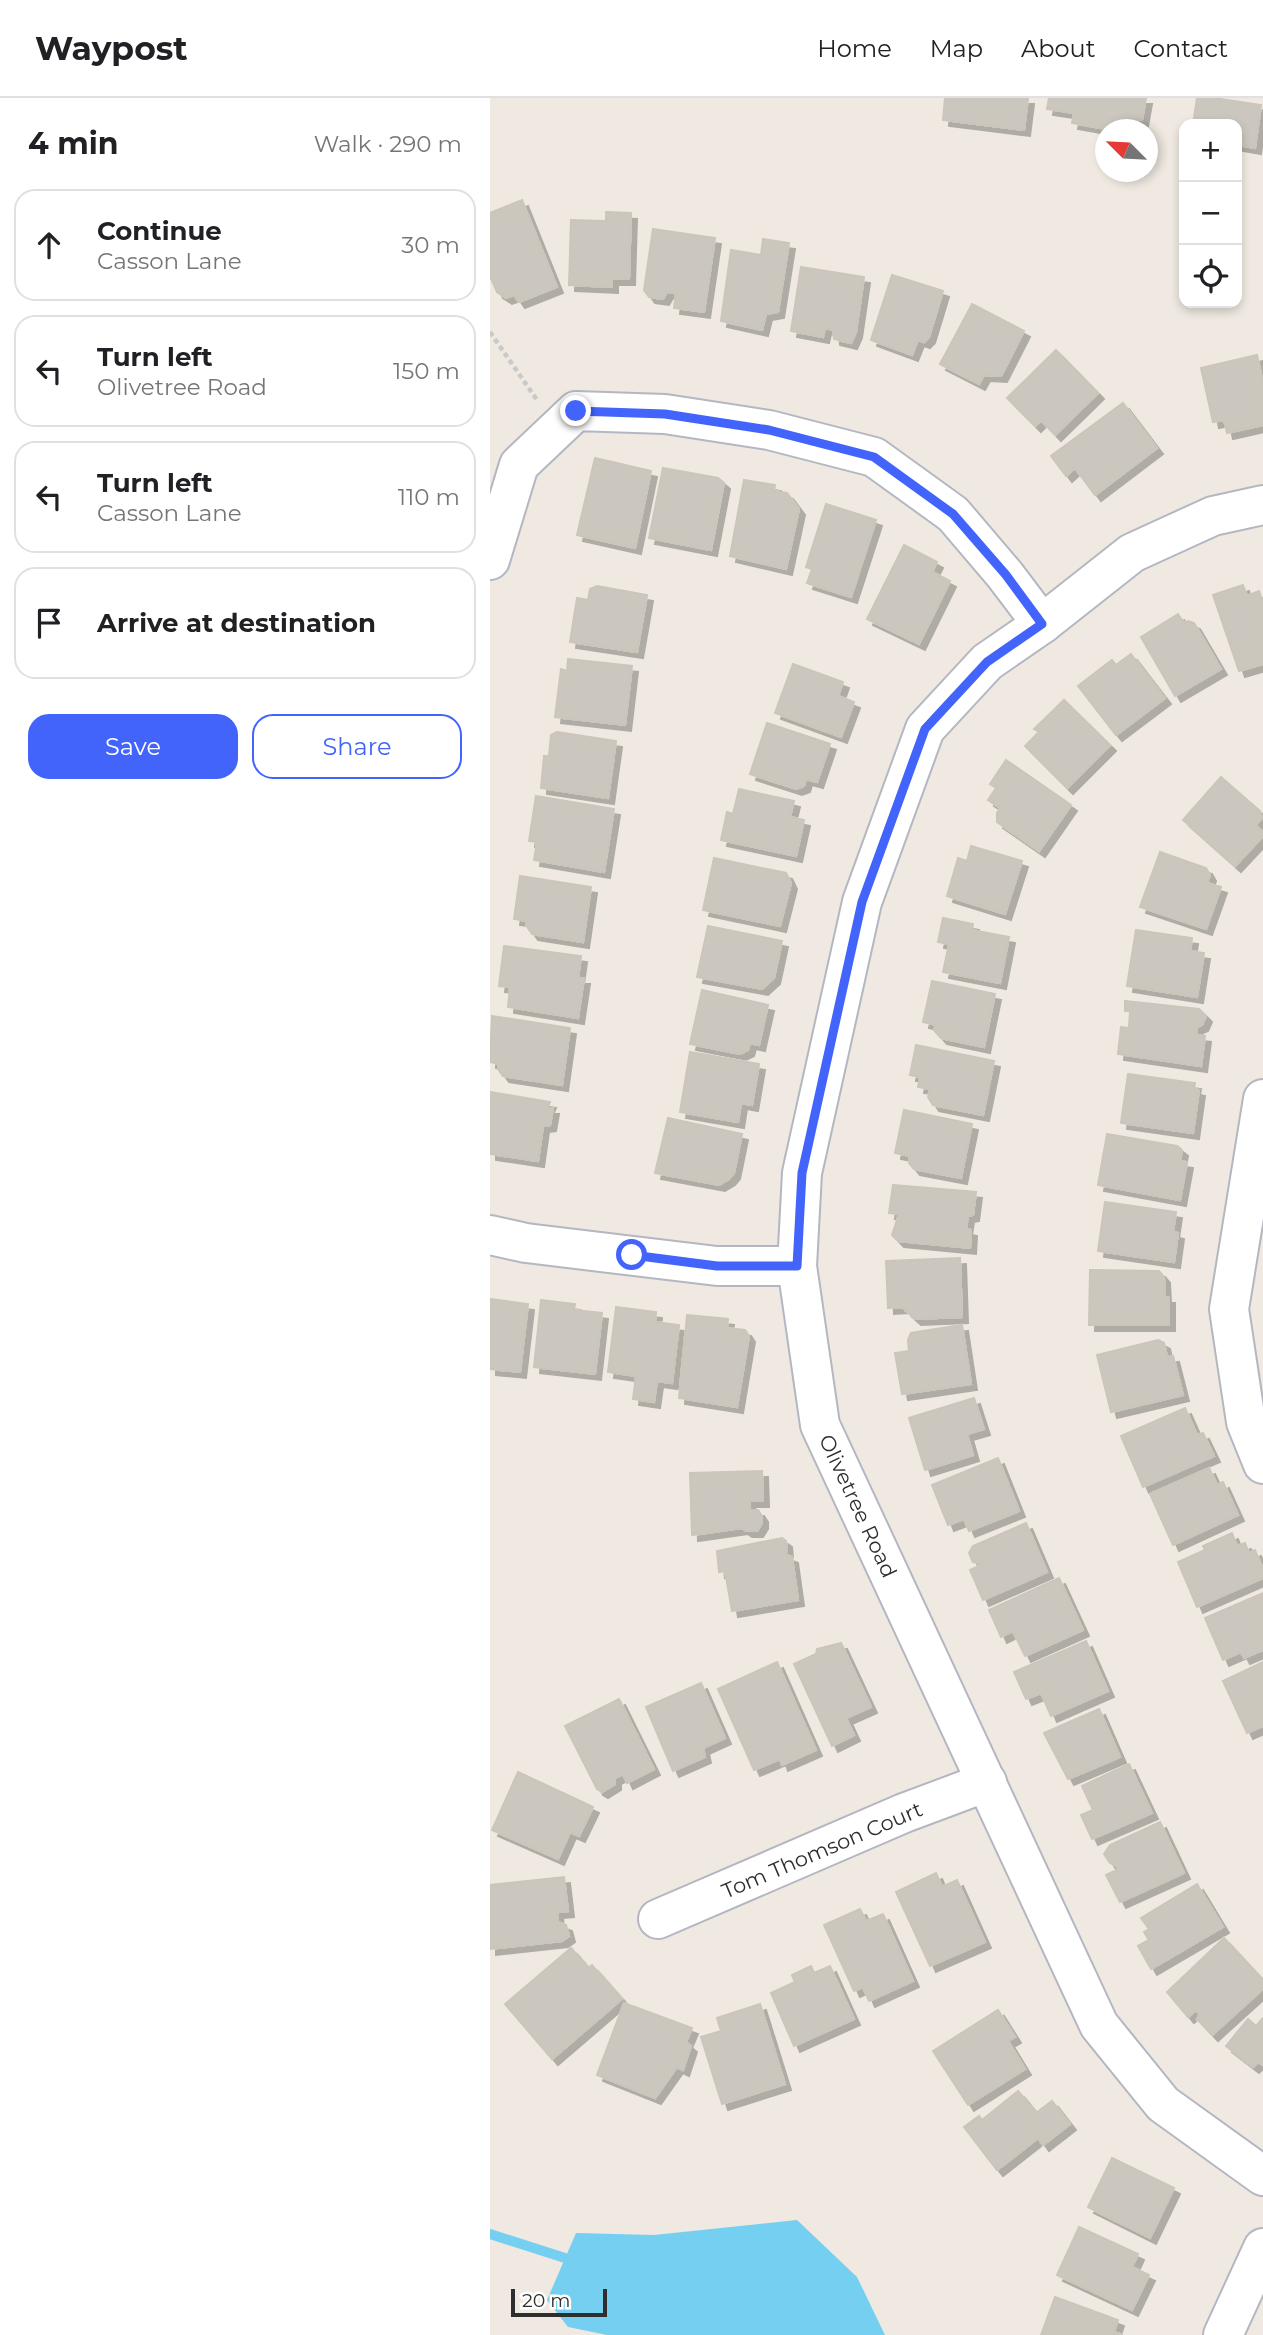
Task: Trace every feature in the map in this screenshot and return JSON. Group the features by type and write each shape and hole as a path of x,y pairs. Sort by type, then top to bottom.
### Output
{"street":[{"path":"490,560 519,465 576,411 665,414 769,430 874,457 953,514 1006,575 1042,624"},
{"name":"Olivetree Road","path":"1263,505 1213,516 1132,553 1042,624 987,662 925,729 862,902 802,1173 797,1266 820,1425 1099,2025 1163,2104 1263,2176"},
{"path":"1263,1099 1229,1308 1246,1422 1263,1464"},
{"path":"490,1235 526,1243 717,1266 797,1266"},
{"name":"Tom Thomson Court","path":"658,1920 904,1813 987,1782"},
{"path":"1223,2335 1263,2248"}],"path":[{"path":"490,332 556,430"}],"water":[{"path":"797,2220 857,2277 885,2335 607,2335 568,2327 547,2300 576,2233 654,2235"}],"building":[{"path":"945,98 1028,98 1024,130 943,120"},
{"path":"1049,98 1146,98 1142,119 1095,119 1095,127 1072,123 1074,113 1047,109"},
{"path":"1197,98 1261,105 1255,148 1242,146 1242,119 1194,119"},
{"path":"522,200 557,287 519,302 514,295 506,298 497,292 490,276 490,213"},
{"path":"606,212 631,213 629,279 612,279 612,287 569,285 571,220 606,221"},
{"path":"653,229 715,238 704,312 674,308 676,293 667,292 663,299 649,297 644,290"},
{"path":"763,239 789,243 778,312 766,314 762,330 721,321 731,250 761,255"},
{"path":"801,267 864,277 856,332 851,343 834,339 833,330 825,328 823,337 791,331"},
{"path":"892,275 943,291 929,337 924,342 918,340 912,355 871,340"},
{"path":"972,304 1024,331 1001,376 984,375 979,384 940,364"},
{"path":"1056,350 1098,393 1055,435 1041,420 1035,426 1007,398"},
{"path":"1257,355 1263,384 1263,425 1227,433 1224,420 1213,422 1201,368"},
{"path":"1123,403 1157,448 1095,495 1075,468 1066,476 1051,456"},
{"path":"595,458 651,471 635,548 577,535"},
{"path":"663,468 718,478 724,483 711,550 649,538"},
{"path":"744,480 775,485 774,491 787,493 799,509 786,569 730,556"},
{"path":"826,504 876,520 851,597 807,583 812,569 806,567"},
{"path":"904,545 937,562 932,572 950,581 919,644 867,619"},
{"path":"1243,585 1247,596 1259,591 1263,603 1263,664 1239,671 1213,595"},
{"path":"597,586 647,595 637,652 570,642 577,598 588,600 590,589"},
{"path":"1178,614 1184,623 1194,623 1221,669 1175,696 1141,637"},
{"path":"1131,654 1165,698 1116,735 1078,686 1112,660 1116,665"},
{"path":"568,659 632,666 625,725 555,717 561,669 567,671"},
{"path":"793,664 843,682 838,696 854,702 841,737 775,713"},
{"path":"1064,700 1110,745 1067,788 1025,746 1039,732 1034,729"},
{"path":"767,723 830,744 817,782 806,779 804,786 796,789 750,774"},
{"path":"557,732 616,741 608,798 541,788 544,756 549,756 551,735"},
{"path":"1006,760 1071,805 1039,851 997,822 1000,808 988,800 996,788 990,784"},
{"path":"1221,777 1260,811 1262,818 1255,825 1263,832 1263,836 1235,866 1183,820"},
{"path":"739,789 794,801 790,817 804,820 796,856 721,840 727,812 733,814"},
{"path":"536,796 614,809 604,872 534,860 537,842 529,841"},
{"path":"971,846 1022,861 1005,914 947,896 958,858 967,861"},
{"path":"1160,852 1206,868 1210,875 1207,883 1221,887 1206,929 1140,907"},
{"path":"714,858 786,873 791,883 780,926 703,910"},
{"path":"520,876 591,887 583,942 532,934 526,925 527,921 514,919"},
{"path":"943,918 973,924 972,930 1009,937 1000,983 943,972 949,944 938,942"},
{"path":"708,926 782,941 774,978 762,989 697,977"},
{"path":"1136,930 1192,938 1190,951 1204,953 1197,997 1127,986"},
{"path":"504,946 581,956 578,978 584,978 578,1018 508,1007 510,987 499,986"},
{"path":"932,981 995,994 984,1047 941,1038 934,1030 936,1025 923,1022"},
{"path":"702,990 768,1005 759,1045 750,1043 748,1050 740,1054 690,1044"},
{"path":"1125,1001 1199,1009 1206,1016 1202,1025 1197,1027 1196,1035 1205,1036 1201,1066 1118,1054 1121,1027 1129,1028 1130,1011 1125,1011"},
{"path":"492,1016 570,1028 562,1085 503,1076 498,1069 499,1064 490,1062"},
{"path":"916,1045 994,1061 983,1115 933,1105 928,1097 930,1089 918,1087 920,1077 910,1075"},
{"path":"690,1052 759,1064 752,1105 741,1103 738,1122 680,1112"},
{"path":"1128,1074 1195,1083 1194,1089 1199,1090 1193,1133 1121,1123"},
{"path":"490,1092 550,1102 547,1108 553,1108 550,1125 543,1126 538,1161 490,1154"},
{"path":"904,1110 972,1124 961,1178 914,1169 909,1163 910,1156 895,1153"},
{"path":"668,1118 742,1134 734,1173 729,1179 719,1185 655,1173"},
{"path":"1107,1134 1177,1146 1182,1150 1180,1161 1187,1162 1180,1200 1098,1185"},
{"path":"893,1185 976,1192 973,1215 968,1216 966,1229 971,1230 970,1248 898,1241 892,1235 899,1214 889,1213"},
{"path":"1105,1202 1176,1212 1173,1232 1178,1233 1174,1262 1098,1251"},
{"path":"960,1258 962,1317 915,1319 904,1307 888,1308 886,1261"},
{"path":"1090,1270 1159,1271 1164,1277 1165,1297 1169,1297 1169,1325 1089,1325"},
{"path":"490,1299 528,1304 520,1372 490,1369"},
{"path":"541,1300 575,1304 574,1310 602,1313 595,1374 534,1367"},
{"path":"616,1307 656,1312 655,1322 679,1325 672,1383 657,1381 654,1402 633,1399 636,1376 608,1372"},
{"path":"687,1315 728,1319 727,1328 745,1330 749,1336 737,1407 679,1398"},
{"path":"962,1325 971,1384 902,1394 895,1353 909,1351 908,1340 911,1333"},
{"path":"1158,1340 1164,1343 1167,1357 1173,1356 1183,1395 1111,1412 1097,1355"},
{"path":"974,1398 984,1429 967,1434 973,1455 925,1470 909,1418"},
{"path":"1185,1408 1197,1435 1203,1433 1214,1456 1143,1487 1121,1436"},
{"path":"998,1458 1019,1511 969,1531 964,1519 948,1525 932,1485"},
{"path":"1209,1468 1217,1485 1223,1482 1238,1515 1173,1545 1150,1494"},
{"path":"762,1471 763,1501 749,1501 750,1510 758,1510 762,1516 762,1523 757,1531 746,1531 742,1528 692,1535 690,1473"},
{"path":"1026,1523 1047,1572 983,1600 970,1570 983,1564 973,1562 969,1553 973,1546"},
{"path":"1232,1533 1237,1546 1245,1543 1249,1553 1255,1550 1263,1569 1263,1578 1197,1607 1178,1562 1205,1550 1203,1546"},
{"path":"782,1538 786,1541 787,1552 784,1554 792,1557 798,1600 732,1611 725,1571 719,1572 717,1551"},
{"path":"1059,1578 1083,1630 1025,1656 1013,1631 1001,1637 989,1610"},
{"path":"1263,1593 1263,1650 1244,1658 1241,1652 1223,1660 1205,1618"},
{"path":"1086,1641 1108,1691 1051,1716 1041,1693 1026,1699 1014,1672"},
{"path":"841,1643 871,1707 846,1718 854,1735 832,1746 794,1664 816,1654 817,1649"},
{"path":"777,1662 816,1750 782,1765 780,1759 754,1770 718,1689"},
{"path":"1263,1662 1263,1726 1247,1733 1223,1681"},
{"path":"701,1683 725,1738 703,1748 705,1757 673,1771 646,1707"},
{"path":"619,1699 654,1769 627,1783 623,1774 615,1778 615,1784 602,1792 597,1789 565,1726"},
{"path":"1099,1709 1120,1757 1068,1779 1044,1733"},
{"path":"1129,1764 1152,1813 1092,1839 1081,1815 1093,1810 1082,1786"},
{"path":"518,1772 593,1807 579,1836 570,1832 558,1859 492,1830"},
{"path":"1160,1822 1184,1873 1120,1902 1106,1875 1121,1868 1110,1863 1104,1854 1110,1845"},
{"path":"936,1873 942,1887 957,1880 985,1942 930,1966 896,1892"},
{"path":"564,1877 568,1911 557,1912 558,1922 566,1925 569,1936 562,1941 490,1949 490,1885"},
{"path":"1197,1884 1223,1927 1151,1969 1138,1946 1149,1940 1144,1932 1149,1929 1141,1918"},
{"path":"860,1909 866,1921 883,1914 913,1981 869,2001 863,1987 854,1991 824,1925"},
{"path":"1224,1938 1263,1980 1263,1989 1212,2035 1197,2019 1200,2014 1196,2010 1188,2017 1167,1992"},
{"path":"571,1948 588,1968 592,1965 622,1999 552,2059 505,2004"},
{"path":"811,1966 814,1973 830,1966 854,2019 794,2046 771,1993 795,1982 792,1975"},
{"path":"624,2003 692,2028 686,2042 691,2046 683,2070 677,2067 655,2098 597,2075"},
{"path":"760,2004 785,2084 722,2104 701,2037 721,2031 717,2018"},
{"path":"998,2010 1015,2037 1008,2041 1025,2069 968,2105 933,2051"},
{"path":"1263,2018 1263,2065 1258,2062 1253,2067 1226,2046 1248,2019 1256,2026"},
{"path":"1018,2091 1036,2113 1052,2101 1070,2124 1043,2145 1038,2138 997,2170 964,2127 979,2116 982,2120"},
{"path":"1112,2158 1174,2188 1150,2238 1088,2207"},
{"path":"1079,2227 1138,2254 1132,2267 1149,2275 1132,2310 1057,2275"},
{"path":"1055,2297 1118,2320 1114,2332 1123,2335 1041,2335"}],"waterway":[{"path":"490,2234 565,2258"}],"route":[{"path":"576,411 665,414 769,430 874,457 953,514 1006,575 1042,624 987,662 925,729 862,902 802,1173 797,1266 717,1266 632,1255"}]}
